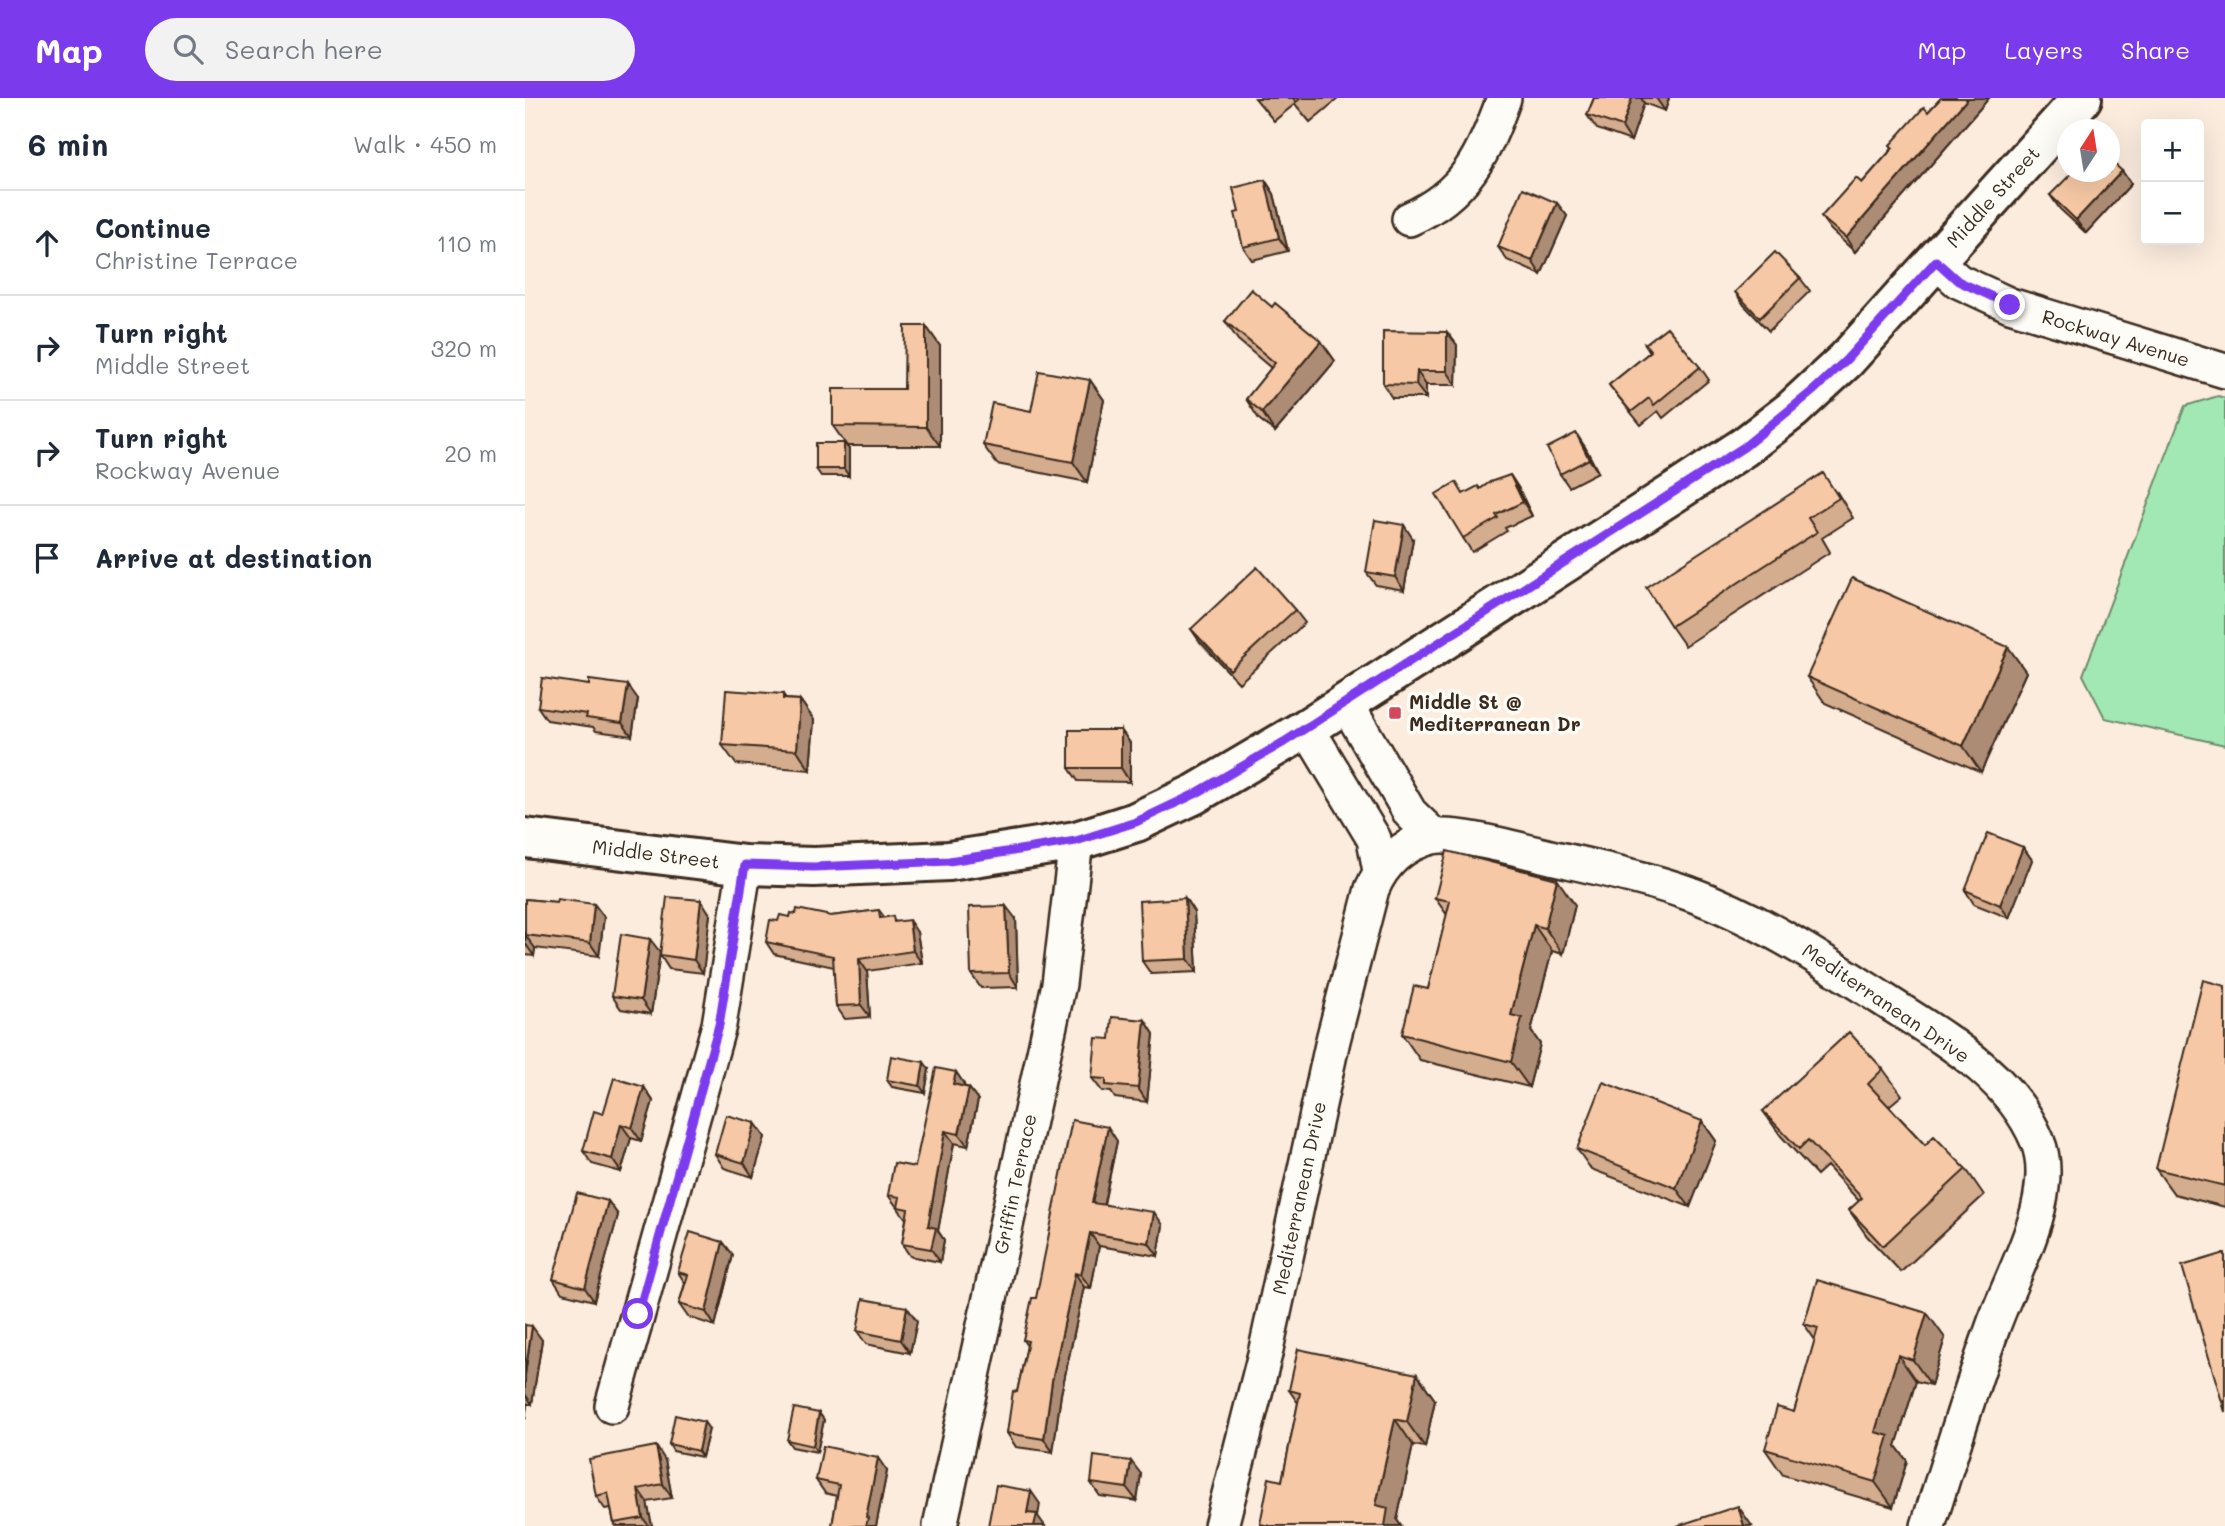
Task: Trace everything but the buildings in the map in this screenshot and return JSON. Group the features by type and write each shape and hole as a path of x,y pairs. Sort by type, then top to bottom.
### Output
{"main road":[{"name":"Middle Street","path":"525,838 745,865 814,867 949,861 1076,841 1136,822 1195,794 1307,728 1744,447 1792,410 1830,375 1936,261 2082,98"}],"street":[{"path":"1409,219 1430,210 1463,181 1481,156 1504,98"},
{"name":"Rockway Avenue","path":"1936,261 1958,281 2010,305 2225,371"},
{"path":"1346,703 1410,813 1434,836"},
{"path":"1307,728 1374,839 1380,871"},
{"name":"Mediterranean Drive","path":"1221,1526 1265,1354 1333,1040 1372,889 1380,871 1403,849 1434,836 1507,847 1628,876 1687,893 1746,917 1798,944 1967,1055 2004,1088 2028,1120 2039,1145 2043,1166 2040,1199 2035,1219 1988,1341 1928,1526"},
{"name":"Griffin Terrace","path":"940,1526 1059,984 1076,841"},
{"path":"612,1406 719,1025 745,865"}],"green space":[{"path":"2218,396 2225,398 2225,745 2105,718 2083,675 2185,406"}],"place":[{"name":"Middle St @ Mediterranean Dr","path":"1395,713"}],"route":[{"path":"638,1314 719,1025 745,865 814,867 949,861 1076,841 1136,822 1195,794 1284,742 1744,447 1792,410 1846,360 1936,261 1958,281 2010,305"}]}
